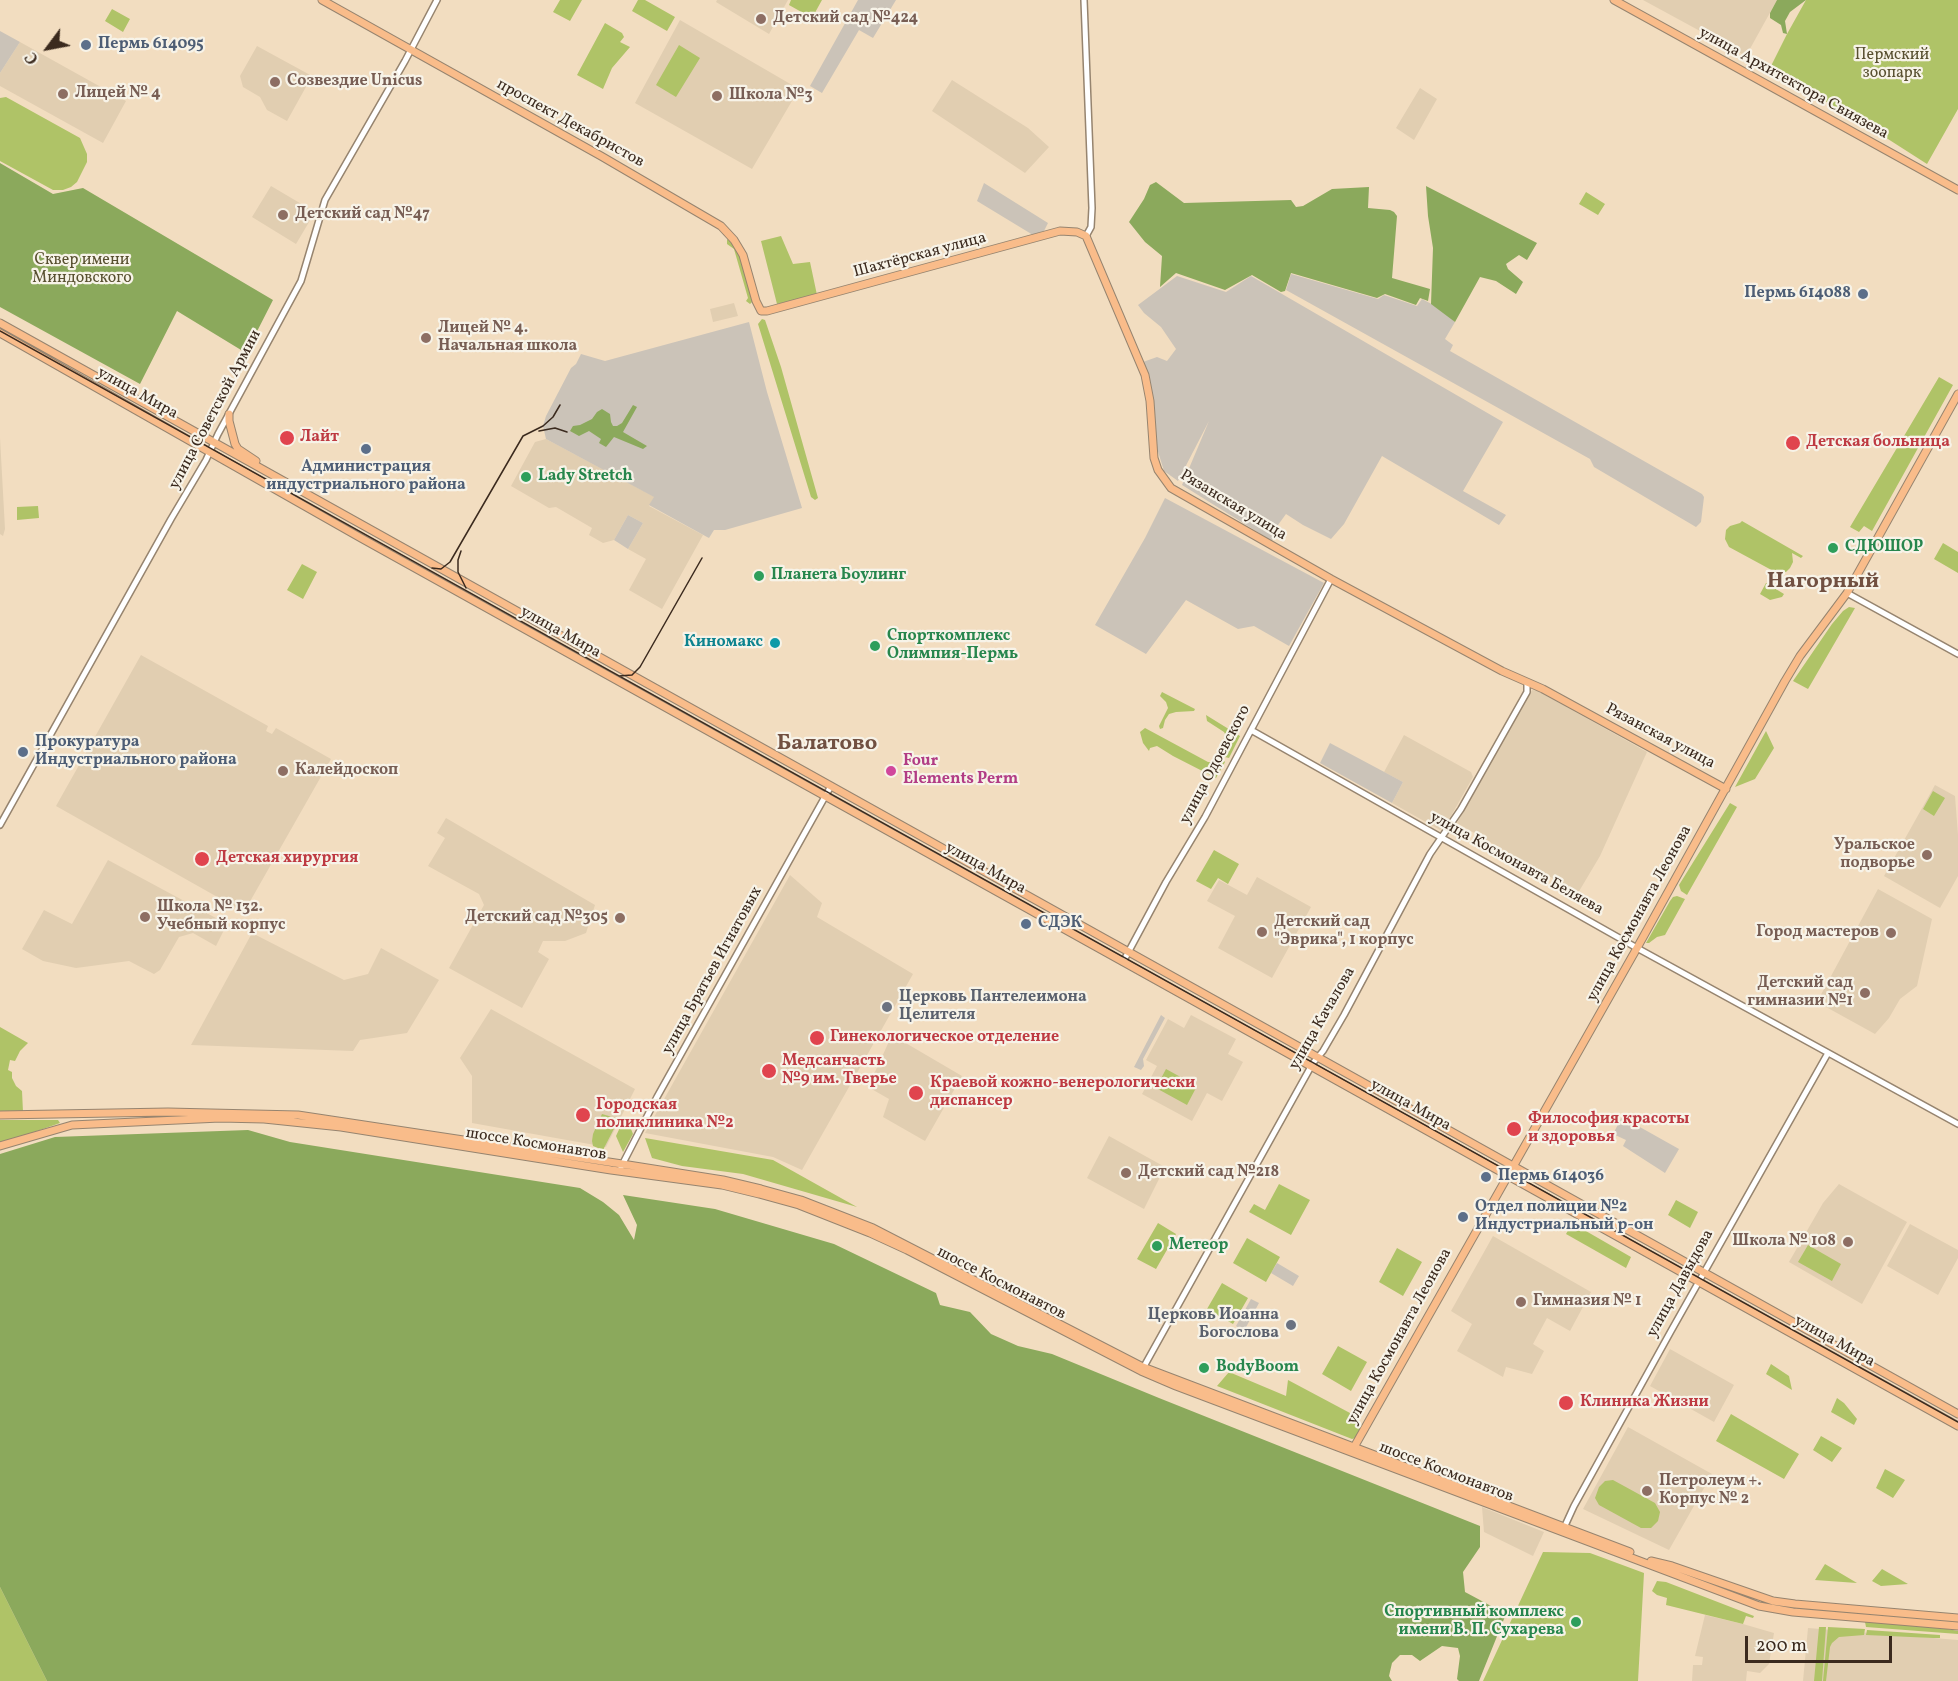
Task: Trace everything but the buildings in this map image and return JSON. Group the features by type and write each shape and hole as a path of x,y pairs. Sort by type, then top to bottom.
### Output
{"main road":[{"name":"проспект Декабристов","path":"321,0 627,171 720,226 734,240 743,255 756,302 761,310"},
{"name":"улица Архитектора Свиязева","path":"1614,0 1958,190"},
{"name":"Шахтёрская улица","path":"761,310 767,311 786,306 1060,231 1077,232 1086,236"},
{"name":"Рязанская улица","path":"1086,236 1145,375 1150,401 1154,458 1171,488 1331,579 1726,789"},
{"name":"улица Мира","path":"0,323 1958,1414"},
{"name":"улица Мира","path":"0,333 361,538 1958,1426"},
{"name":"улица Космонавта Леонова","path":"1353,1449 1800,656 1847,593 1958,394"},
{"path":"230,414 229,421 238,449 256,460 264,470"},
{"name":"шоссе Космонавтов","path":"0,1115 178,1112 298,1115 621,1167 769,1196 832,1217 907,1250 1142,1369 1656,1563 1672,1566 1773,1600 1958,1618"},
{"name":"шоссе Космонавтов","path":"0,1146 72,1125 220,1118 264,1119 341,1127 621,1167"},
{"name":"шоссе Космонавтов","path":"1563,1529 1669,1573 1759,1606 1815,1615 1958,1626"}],"street":[{"name":"улица Советской Армии","path":"0,825 210,451 301,281 325,200 437,0"},
{"path":"1084,0 1092,208 1091,227 1086,236"},
{"name":"улица Одоевского","path":"1123,962 1166,882 1205,817 1331,579"},
{"path":"1847,593 1958,654"},
{"name":"улица Качалова","path":"1142,1369 1311,1066 1323,1051 1344,1015 1425,863 1461,809 1527,692 1527,682"},
{"name":"улица Космонавта Беляева","path":"1251,730 1637,948 1958,1124"},
{"name":"улица Братьев Игнатовых","path":"621,1167 657,1097 831,786"},
{"name":"улица Давыдова","path":"1563,1529 1703,1272 1828,1053"}],"shaded area":[{"name":"Детский сад №424","path":"717,0 788,0 769,34 716,2"},
{"path":"858,0 896,0 873,38 859,30 822,93 810,86"},
{"path":"1643,0 1777,0 1746,56"},
{"name":"Школа №3","path":"680,20 799,89 752,169 635,103"},
{"path":"0,31 20,42 0,73"},
{"name":"Лицей № 4","path":"20,42 126,101 103,143 0,86 0,73"},
{"name":"Созвездие Unicus","path":"257,46 312,76 287,121 267,110 260,97 243,87 240,76"},
{"path":"952,80 1028,128 1049,147 1025,173 932,111"},
{"path":"1420,88 1437,99 1414,140 1396,128"},
{"path":"984,183 1048,223 1044,231 1033,235 977,201"},
{"name":"Детский сад №47","path":"271,186 315,212 296,244 252,217"},
{"path":"1291,274 1378,299 1384,295 1417,306 1422,299 1443,310 1455,322 1445,339 1453,345 1450,351 1702,494 1704,497 1701,522 1696,527 1594,467 1590,459 1286,290"},
{"path":"1177,276 1226,292 1251,276 1503,422 1463,491 1506,515 1499,525 1382,456 1344,524 1331,539 1286,514 1278,525 1272,541 1182,485 1209,421 1178,481 1164,471 1156,445 1154,401 1143,362 1157,357 1167,361 1176,349 1161,327 1138,305"},
{"path":"734,303 738,316 713,322 710,309"},
{"path":"749,322 767,392 802,508 725,530 714,530 709,538 649,505 654,497 546,439 543,426 546,416 571,368 581,354 605,361"},
{"path":"0,438 5,529 3,536 0,534"},
{"path":"546,439 655,497 649,506 703,535 662,609 629,590 646,559 628,549 643,523 628,515 614,540 603,543 589,535 592,528 556,507 549,508 511,486 535,442"},
{"path":"1165,498 1324,583 1289,646 1254,626 1238,629 1186,600 1146,654 1095,625"},
{"path":"628,515 643,523 628,549 614,540"},
{"path":"141,655 268,726 266,731 272,734 276,728 331,759 244,912 56,806"},
{"path":"1532,690 1538,691 1647,752 1600,856 1578,893 1457,823"},
{"path":"1404,735 1471,772 1473,777 1451,816 1440,830 1392,803 1403,782 1384,772"},
{"path":"1330,743 1403,782 1392,803 1320,763"},
{"name":"Уральское подворье","path":"1935,785 1955,796 1958,835 1958,876 1940,908 1884,876"},
{"path":"446,818 595,905 586,933 565,941 543,941 538,952 549,959 522,1008 449,968 484,905 479,894 428,866 445,838 437,833"},
{"name":"Школа № 132. Учебный корпус","path":"108,860 227,924 216,946 193,933 179,937 160,970 154,974 129,961 76,968 43,961 22,949 44,910 72,924"},
{"name":"Медсанчасть №9 им. Тверье","path":"790,875 822,903 817,917 913,974 802,1170 773,1157 645,1133"},
{"name":"Детский сад \"Эврика\", 1 корпус","path":"1257,877 1311,907 1272,978 1218,948 1235,916 1207,901 1219,880 1247,895"},
{"path":"1878,889 1932,919 1917,986 1900,999 1889,1018 1875,1034 1817,1002"},
{"path":"252,933 344,980 368,974 381,948 439,980 407,1033 360,1040 353,1051 191,1045"},
{"path":"491,1009 635,1089 606,1147 472,1123 472,1076 460,1058"},
{"path":"1161,1015 1165,1018 1143,1059 1144,1066 1141,1070 1134,1067"},
{"path":"1191,1015 1236,1039 1228,1054 1243,1062 1222,1101 1207,1093 1192,1121 1142,1094 1157,1066 1146,1060 1168,1019 1184,1028"},
{"name":"Краевой кожно-венерологически диспансер","path":"892,1035 962,1076 925,1141 883,1117 889,1099 868,1087"},
{"path":"1622,1117 1679,1149 1665,1173 1623,1146 1626,1140 1613,1134"},
{"name":"Детский сад №218","path":"1109,1136 1165,1167 1144,1209 1087,1178"},
{"name":"Школа № 108","path":"1839,1184 1907,1222 1862,1304 1789,1262 1823,1203"},
{"path":"1910,1224 1958,1250 1958,1258 1938,1295 1887,1266"},
{"name":"Гимназия № 1","path":"1493,1236 1591,1292 1570,1331 1547,1318 1533,1344 1544,1351 1532,1374 1506,1367 1503,1377 1457,1351 1472,1324 1451,1311"},
{"path":"1277,1263 1299,1276 1293,1286 1271,1273"},
{"path":"1251,1299 1259,1303 1244,1331 1236,1326"},
{"path":"1670,1349 1734,1385 1714,1422 1650,1386"},
{"name":"Петролеум +. Корпус № 2","path":"1628,1427 1712,1474 1669,1550 1583,1509"},
{"path":"1482,1507 1544,1532 1533,1556 1484,1532"},
{"path":"1705,1615 1774,1633 1769,1664 1760,1673 1747,1671 1746,1681 1692,1681 1693,1665 1702,1665 1703,1657 1695,1656"},
{"path":"1808,1628 1958,1640 1958,1681 1803,1681"}],"green space":[{"path":"560,0 582,0 570,21 553,12"},
{"path":"638,0 645,0 675,17 667,31 632,11"},
{"path":"791,0 822,0 812,18 789,5"},
{"path":"1777,0 1806,0 1790,12 1785,21 1787,34 1783,33 1781,25 1770,18 1770,13"},
{"name":"Пермский зоопарк","path":"1806,0 1958,0 1958,109 1927,164 1852,116 1769,70"},
{"path":"112,9 130,19 123,32 105,21"},
{"path":"605,23 622,33 624,37 620,42 630,47 612,68 603,89 577,75"},
{"path":"679,45 700,58 676,97 656,85"},
{"path":"6,97 80,138 87,154 87,162 77,182 71,187 53,190 0,161 0,98"},
{"name":"Сквер имени Миндовского","path":"0,163 53,194 83,188 273,300 246,353 177,311 140,384 0,307"},
{"path":"1156,182 1184,203 1291,200 1296,207 1303,206 1332,189 1369,187 1368,208 1390,210 1397,216 1392,278 1430,289 1428,301 1420,298 1416,305 1385,294 1377,298 1291,273 1285,291 1281,292 1252,275 1225,290 1176,273 1160,287 1162,256 1145,242 1129,222 1150,185"},
{"path":"1426,186 1537,243 1527,260 1519,255 1506,264 1508,269 1523,282 1516,294 1496,281 1480,277 1455,322 1431,304 1433,248"},
{"path":"1586,192 1605,204 1598,215 1579,204"},
{"path":"781,236 793,264 810,262 817,295 777,304 761,241"},
{"path":"727,239 732,243 744,265 753,301 750,304 746,301 748,298 734,249 727,244"},
{"path":"762,319 765,320 781,367 818,498 815,500 811,497 758,324"},
{"path":"1939,377 1953,385 1872,531 1864,526 1859,532 1850,527"},
{"path":"633,405 637,407 623,432 647,446 643,449 614,437 606,447 599,443 601,439 589,431 579,436 570,431 573,426 592,419 602,409 610,414 613,426 617,426 622,423"},
{"path":"38,506 39,518 17,520 17,507"},
{"path":"1742,521 1803,556 1801,558 1792,553 1793,562 1790,568 1786,572 1777,573 1729,547 1725,539 1726,530"},
{"path":"1943,543 1958,552 1958,573 1934,559"},
{"path":"302,564 317,572 303,599 287,590"},
{"path":"1766,583 1784,594 1782,597 1770,600 1760,594"},
{"path":"1849,607 1855,608 1808,689 1793,681 1832,624"},
{"path":"1162,692 1195,709 1194,711 1169,714 1163,728 1160,729 1159,726 1168,708 1160,696"},
{"path":"1206,715 1240,736 1229,758 1225,757 1228,739 1224,732 1207,721"},
{"path":"1145,728 1208,762 1217,762 1222,759 1225,762 1216,778 1157,746 1150,748 1149,751 1143,743 1140,732"},
{"path":"1766,731 1774,748 1755,779 1735,787"},
{"path":"1933,791 1945,798 1934,816 1923,809"},
{"path":"1730,803 1737,807 1687,895 1681,891 1679,885"},
{"path":"1214,850 1239,864 1228,884 1218,878 1211,889 1196,881"},
{"path":"1677,896 1685,899 1665,935 1646,943 1670,901"},
{"path":"0,1027 28,1043 20,1051 15,1061 10,1060 8,1070 12,1072 16,1086 22,1091 23,1112 0,1111"},
{"path":"1166,1069 1197,1086 1187,1105 1156,1088"},
{"path":"602,1114 619,1119 603,1150 593,1146 592,1141"},
{"path":"0,1120 58,1120 60,1123 0,1144"},
{"path":"623,1121 633,1125 631,1129 633,1134 623,1152 616,1136"},
{"path":"248,1130 290,1142 580,1188 619,1215 634,1240 637,1225 623,1195 715,1209 834,1244 936,1293 940,1305 970,1312 991,1334 1018,1346 1052,1354 1480,1526 1480,1547 1463,1572 1465,1592 1506,1614 1479,1681 1459,1681 1457,1679 1460,1656 1458,1648 1442,1646 1420,1661 1412,1655 1400,1655 1392,1663 1389,1676 1392,1681 47,1681 0,1587 0,1154 55,1137"},
{"path":"645,1138 773,1160 857,1207 743,1174 682,1166 652,1158"},
{"path":"1279,1184 1310,1200 1291,1235 1249,1212 1254,1204 1265,1210"},
{"path":"1676,1200 1698,1212 1690,1228 1668,1215"},
{"name":"Метеор","path":"1158,1223 1176,1234 1156,1269 1137,1259"},
{"path":"1572,1223 1631,1257 1626,1268 1566,1234"},
{"path":"1247,1238 1280,1257 1266,1282 1233,1263"},
{"path":"1808,1245 1841,1264 1832,1281 1798,1262"},
{"path":"1397,1248 1422,1262 1403,1296 1379,1282"},
{"path":"1222,1283 1248,1298 1233,1324 1207,1309"},
{"path":"1338,1346 1367,1362 1351,1391 1322,1374"},
{"path":"1771,1364 1789,1376 1792,1390 1766,1374"},
{"path":"1229,1372 1286,1396 1288,1380 1350,1413 1350,1419 1362,1425 1356,1438 1352,1439 1217,1386"},
{"path":"1837,1398 1857,1419 1854,1425 1831,1412"},
{"path":"1731,1414 1799,1454 1784,1479 1716,1441"},
{"path":"1821,1436 1842,1448 1832,1462 1813,1450"},
{"path":"1885,1469 1905,1480 1893,1498 1876,1488"},
{"path":"1613,1480 1655,1503 1660,1512 1658,1521 1651,1528 1641,1528 1599,1505 1595,1498 1599,1487 1605,1481"},
{"name":"Спортивный комплекс имени В. П. Сухарева","path":"1543,1552 1590,1553 1644,1573 1638,1681 1483,1681"},
{"path":"1825,1564 1857,1583 1815,1580"},
{"path":"1882,1569 1908,1584 1881,1586 1872,1581"},
{"path":"1657,1581 1666,1582 1754,1616 1753,1618 1746,1616 1743,1624 1666,1605 1667,1598 1652,1591"},
{"path":"0,1587 47,1681 0,1681"},
{"path":"1882,1621 1932,1626 1958,1631 1958,1634 1866,1627 1865,1622"},
{"path":"1819,1627 1826,1627 1822,1681 1814,1681"},
{"path":"1828,1627 1865,1629 1864,1635 1839,1637 1832,1643 1826,1681 1823,1681"},
{"path":"1867,1630 1940,1635 1940,1638 1866,1635"}],"tram line":[{"path":"0,331 1958,1422"},
{"path":"432,568 441,569 450,562 523,436 543,426 553,417 560,405"},
{"path":"539,431 555,428 567,432"},
{"path":"461,551 458,572 466,588"},
{"path":"619,676 632,675 640,667 702,558"}],"place":[{"name":"Детский сад №424","path":"761,19"},
{"name":"Пермь 614095","path":"86,45"},
{"name":"Созвездие Unicus","path":"275,82"},
{"name":"Лицей № 4","path":"63,94"},
{"name":"Школа №3","path":"717,96"},
{"name":"Детский сад №47","path":"283,215"},
{"name":"Пермь 614088","path":"1863,294"},
{"name":"Лицей № 4. Начальная школа","path":"426,338"},
{"name":"Лайт","path":"287,438"},
{"name":"Детская больница","path":"1793,443"},
{"name":"Администрация индустриального района","path":"366,449"},
{"name":"Lady Stretch","path":"526,477"},
{"name":"СДЮШОР","path":"1833,548"},
{"name":"Планета Боулинг","path":"759,576"},
{"name":"Киномакс","path":"775,643"},
{"name":"Спорткомплекс Олимпия-Пермь","path":"875,646"},
{"name":"Прокуратура Индустриального района","path":"23,752"},
{"name":"Калейдоскоп","path":"283,771"},
{"name":"Four Elements Perm","path":"891,771"},
{"name":"Уральское подворье","path":"1927,855"},
{"name":"Детская хирургия","path":"202,859"},
{"name":"Школа № 132. Учебный корпус","path":"145,917"},
{"name":"Детский сад №305","path":"620,918"},
{"name":"СДЭК","path":"1026,924"},
{"name":"Детский сад \"Эврика\", 1 корпус","path":"1262,932"},
{"name":"Город мастеров","path":"1891,933"},
{"name":"Детский сад гимназии №1","path":"1865,993"},
{"name":"Церковь Пантелеимона Целителя","path":"887,1007"},
{"name":"Гинекологическое отделение","path":"817,1038"},
{"name":"Медсанчасть №9 им. Тверье","path":"769,1071"},
{"name":"Краевой кожно-венерологически диспансер","path":"916,1093"},
{"name":"Городская поликлиника №2","path":"583,1115"},
{"name":"Философия красоты и здоровья","path":"1514,1129"},
{"name":"Детский сад №218","path":"1126,1173"},
{"name":"Пермь 614036","path":"1486,1177"},
{"name":"Отдел полиции №2 Индустриальный р-он","path":"1463,1217"},
{"name":"Школа № 108","path":"1848,1242"},
{"name":"Метеор","path":"1157,1246"},
{"name":"Гимназия № 1","path":"1521,1302"},
{"name":"Церковь Иоанна Богослова","path":"1291,1325"},
{"name":"BodyBoom","path":"1204,1368"},
{"name":"Клиника Жизни","path":"1566,1403"},
{"name":"Петролеум +. Корпус № 2","path":"1647,1491"},
{"name":"Спортивный комплекс имени В. П. Сухарева","path":"1576,1622"}],"district":[{"name":"Нагорный","path":"1823,583"},
{"name":"Балатово","path":"827,745"}]}
